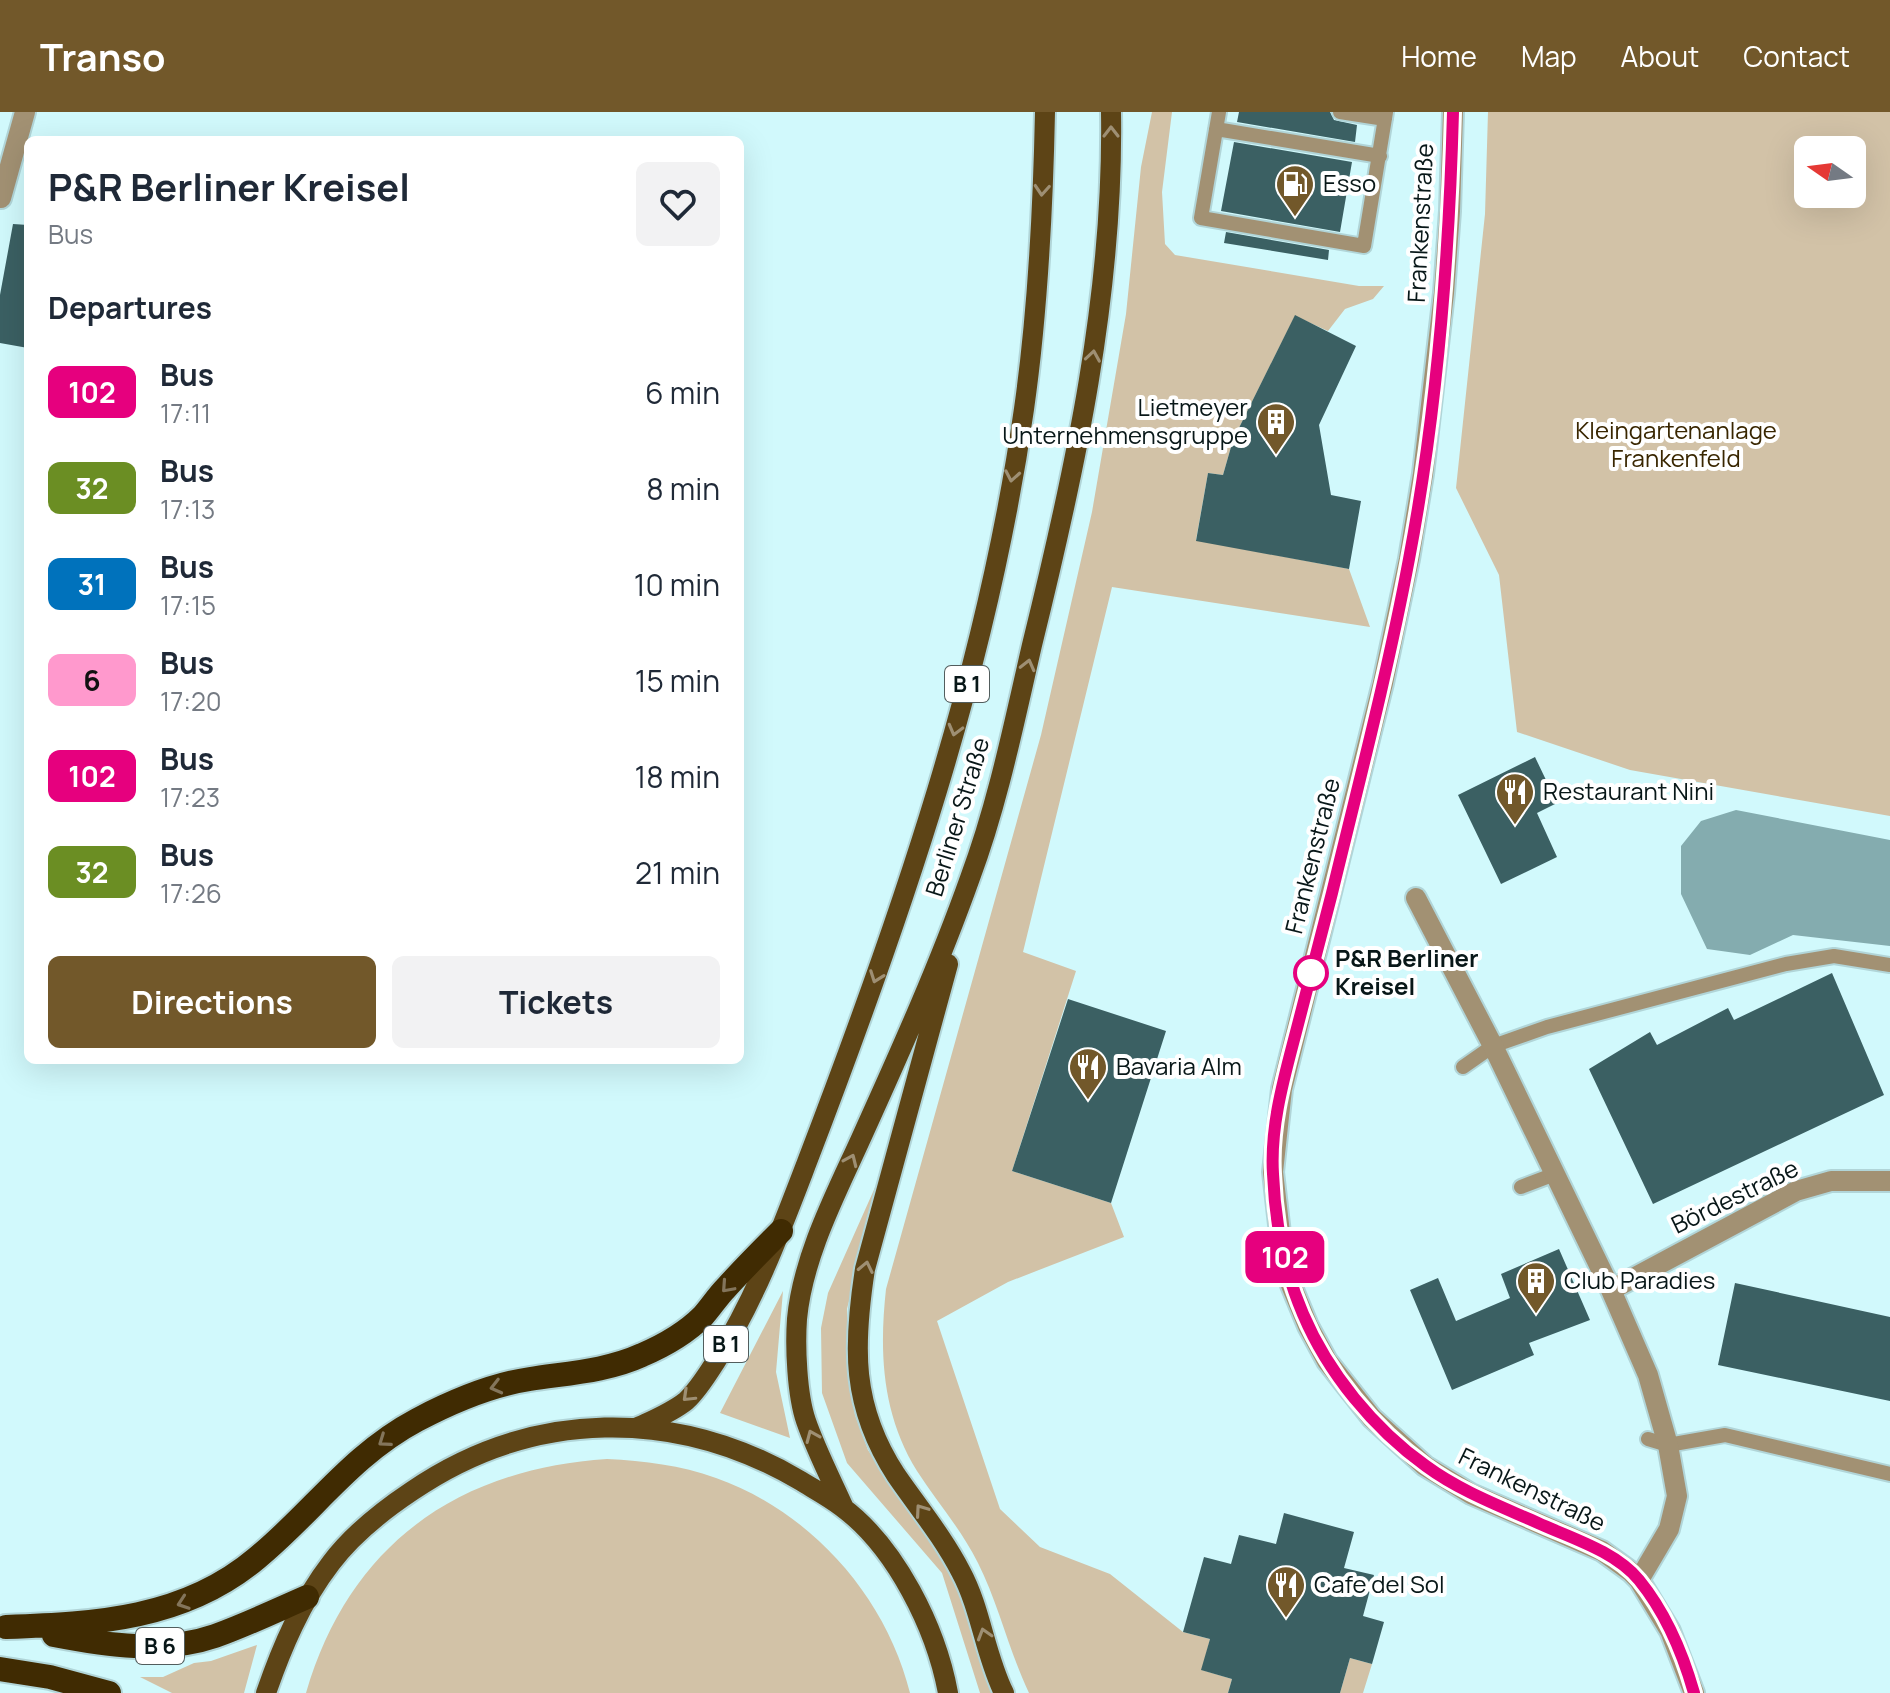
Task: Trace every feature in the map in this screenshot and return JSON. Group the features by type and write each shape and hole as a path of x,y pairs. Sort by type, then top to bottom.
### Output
{"highway":[{"path":"3,1627 81,1625 123,1620 197,1598 257,1559 352,1464 413,1422 485,1389 527,1379 615,1366 672,1340 701,1318 723,1290 781,1231"},
{"name":"B 6","path":"3,1627 100,1643 139,1647 174,1645 213,1637 307,1597"},
{"path":"0,1669 50,1677 109,1693"}],"main road":[{"name":"Berliner Straße","path":"636,1428 687,1400 704,1379 742,1316 781,1231 895,922 950,747 981,633 1024,407 1036,277 1045,112"},
{"name":"Berliner Straße","path":"844,1508 804,1418 798,1368 797,1319 807,1271 825,1219 916,1015 971,875 1009,740 1084,415 1097,332 1104,255 1112,143 1111,112"},
{"path":"971,875 865,1269 857,1320 856,1361 863,1401 876,1438 963,1575 1004,1693"},
{"path":"266,1693 282,1648 307,1597 332,1562 362,1529 434,1476 475,1456 561,1430 636,1428 689,1435 769,1463 844,1508 907,1582 933,1641 948,1693"}],"street":[{"path":"1,198 25,112"},
{"name":"Frankenstraße","path":"1453,112 1444,293 1423,474 1383,683 1282,1089 1273,1172 1278,1214 1291,1285 1308,1326 1327,1361 1372,1418 1425,1466 1471,1494 1602,1551 1639,1580 1670,1631 1694,1693"},
{"path":"1416,898 1493,1046 1611,1290 1648,1375 1658,1442 1677,1496 1669,1529 1639,1580"},
{"name":"Bördestraße","path":"1611,1290 1796,1191 1831,1181 1890,1181"}],"lane":[{"path":"1219,112 1201,218 1364,246 1385,116 1340,112"},
{"path":"1216,129 1380,156"},
{"path":"1463,1067 1493,1046 1547,1027 1786,964 1834,956 1890,965"},
{"path":"1521,1187 1555,1174"},
{"path":"1658,1442 1725,1435 1890,1474"}],"green space":[{"path":"1152,112 1172,112 1162,192 1165,244 1175,255 1359,286 1384,286 1373,299 1345,309 1328,331 1295,316 1233,440 1223,475 1208,473 1196,540 1349,569 1370,627 1112,587 1023,952 1076,971 1012,1171 1111,1203 1124,1237 1008,1282 937,1321 1000,1509 1040,1547 1110,1574 1183,1632 1210,1639 1202,1670 1232,1679 1228,1693 1029,1693 978,1563 917,1471 896,1428 886,1383 884,1313 886,1289 1041,735 1092,512 1126,314 1141,167"},
{"name":"Kleingartenanlage Frankenfeld","path":"1488,112 1890,112 1890,816 1630,770 1517,732 1499,575 1456,488 1485,214"},
{"path":"881,1174 847,1309 848,1374 855,1415 868,1450 954,1576 999,1693 980,1693 942,1573 847,1463 822,1393 821,1328 828,1293"},
{"path":"783,1291 776,1372 790,1438 720,1413"},
{"path":"607,1459 662,1464 703,1474 750,1493 783,1512 812,1535 863,1591 899,1657 910,1693 306,1693 325,1641 350,1595 381,1557 416,1524 457,1498 503,1479 553,1466"},
{"path":"257,1645 244,1693 172,1693 140,1677 163,1677 194,1663 211,1661"},
{"path":"1350,1658 1372,1664 1363,1693 1340,1693"}],"water":[{"path":"1736,810 1890,840 1890,946 1793,935 1750,955 1707,949 1681,894 1681,846 1701,821"}],"building":[{"path":"1239,112 1330,112 1334,120 1357,125 1355,142 1237,122"},
{"path":"1234,142 1352,162 1340,232 1221,211"},
{"path":"13,224 24,225 24,347 0,343 0,295"},
{"path":"1226,232 1329,250 1328,260 1224,243"},
{"name":"Lietmeyer Unternehmensgruppe","path":"1295,315 1356,346 1319,425 1331,495 1361,501 1349,569 1196,541 1208,473 1223,475 1233,440"},
{"path":"1535,757 1557,803 1537,813 1557,857 1501,884 1458,795"},
{"path":"1832,973 1884,1095 1653,1204 1589,1069 1650,1032 1657,1045 1728,1008 1734,1020"},
{"path":"1068,999 1166,1031 1111,1203 1012,1171"},
{"name":"Club Paradies","path":"1559,1249 1590,1320 1529,1343 1534,1355 1452,1390 1410,1290 1438,1278 1456,1321 1510,1298 1501,1274"},
{"path":"1735,1283 1890,1317 1890,1401 1718,1365"},
{"path":"1284,1513 1354,1532 1344,1568 1374,1575 1363,1616 1384,1622 1372,1664 1350,1658 1340,1693 1228,1693 1232,1679 1201,1670 1210,1639 1183,1632 1204,1557 1231,1564 1239,1535 1276,1544"}],"bus line":[{"name":"102","path":"1453,112 1444,293 1423,474 1383,683 1282,1089 1273,1172 1281,1242 1291,1285 1308,1326 1327,1361 1372,1418 1425,1466 1471,1494 1602,1551 1631,1572 1670,1631 1694,1693"}],"place":[{"name":"Esso","path":"1295,218"},
{"name":"Lietmeyer Unternehmensgruppe","path":"1276,456"},
{"name":"Restaurant Nini","path":"1515,826"},
{"name":"P&R Berliner Kreisel","path":"1311,973"},
{"name":"Bavaria Alm","path":"1088,1101"},
{"name":"Club Paradies","path":"1536,1315"},
{"name":"Cafe del Sol","path":"1286,1619"}]}
